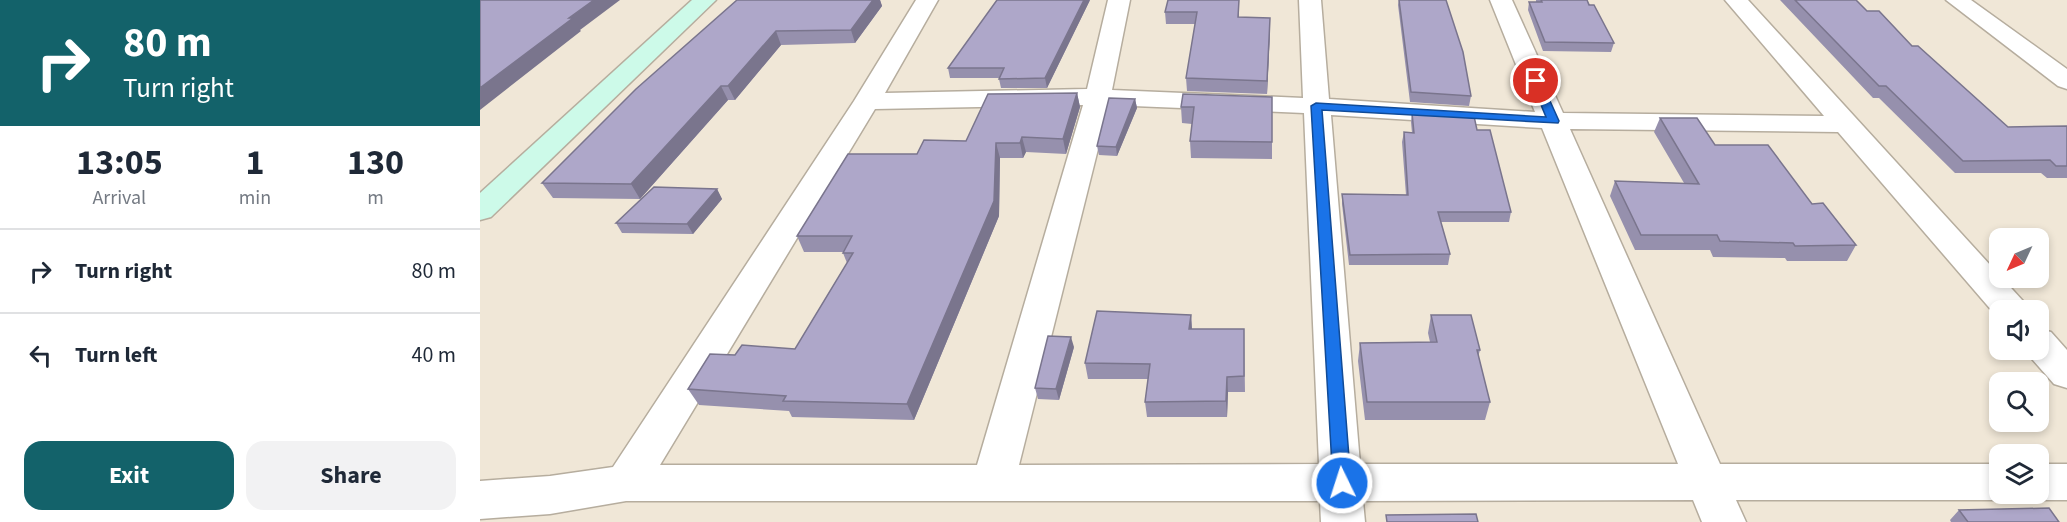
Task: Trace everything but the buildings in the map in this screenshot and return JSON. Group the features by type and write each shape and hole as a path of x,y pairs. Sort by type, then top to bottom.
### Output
{"street":[{"path":"480,210 705,0"},
{"path":"626,483 867,101 927,0"},
{"path":"993,483 1098,97 1119,0"},
{"path":"1310,0 1342,502"},
{"path":"1501,0 1724,522"},
{"path":"1736,0 2002,300"},
{"path":"1957,0 2067,81"},
{"path":"867,101 1098,97 1316,106 1554,121 1846,124"},
{"path":"2049,354 2067,374"},
{"path":"480,500 550,495 626,483 993,483 1342,502 1707,482 1989,482"},
{"path":"2049,482 2067,482"}],"route":[{"path":"1342,483 1316,106 1554,121 1536,81"}]}
